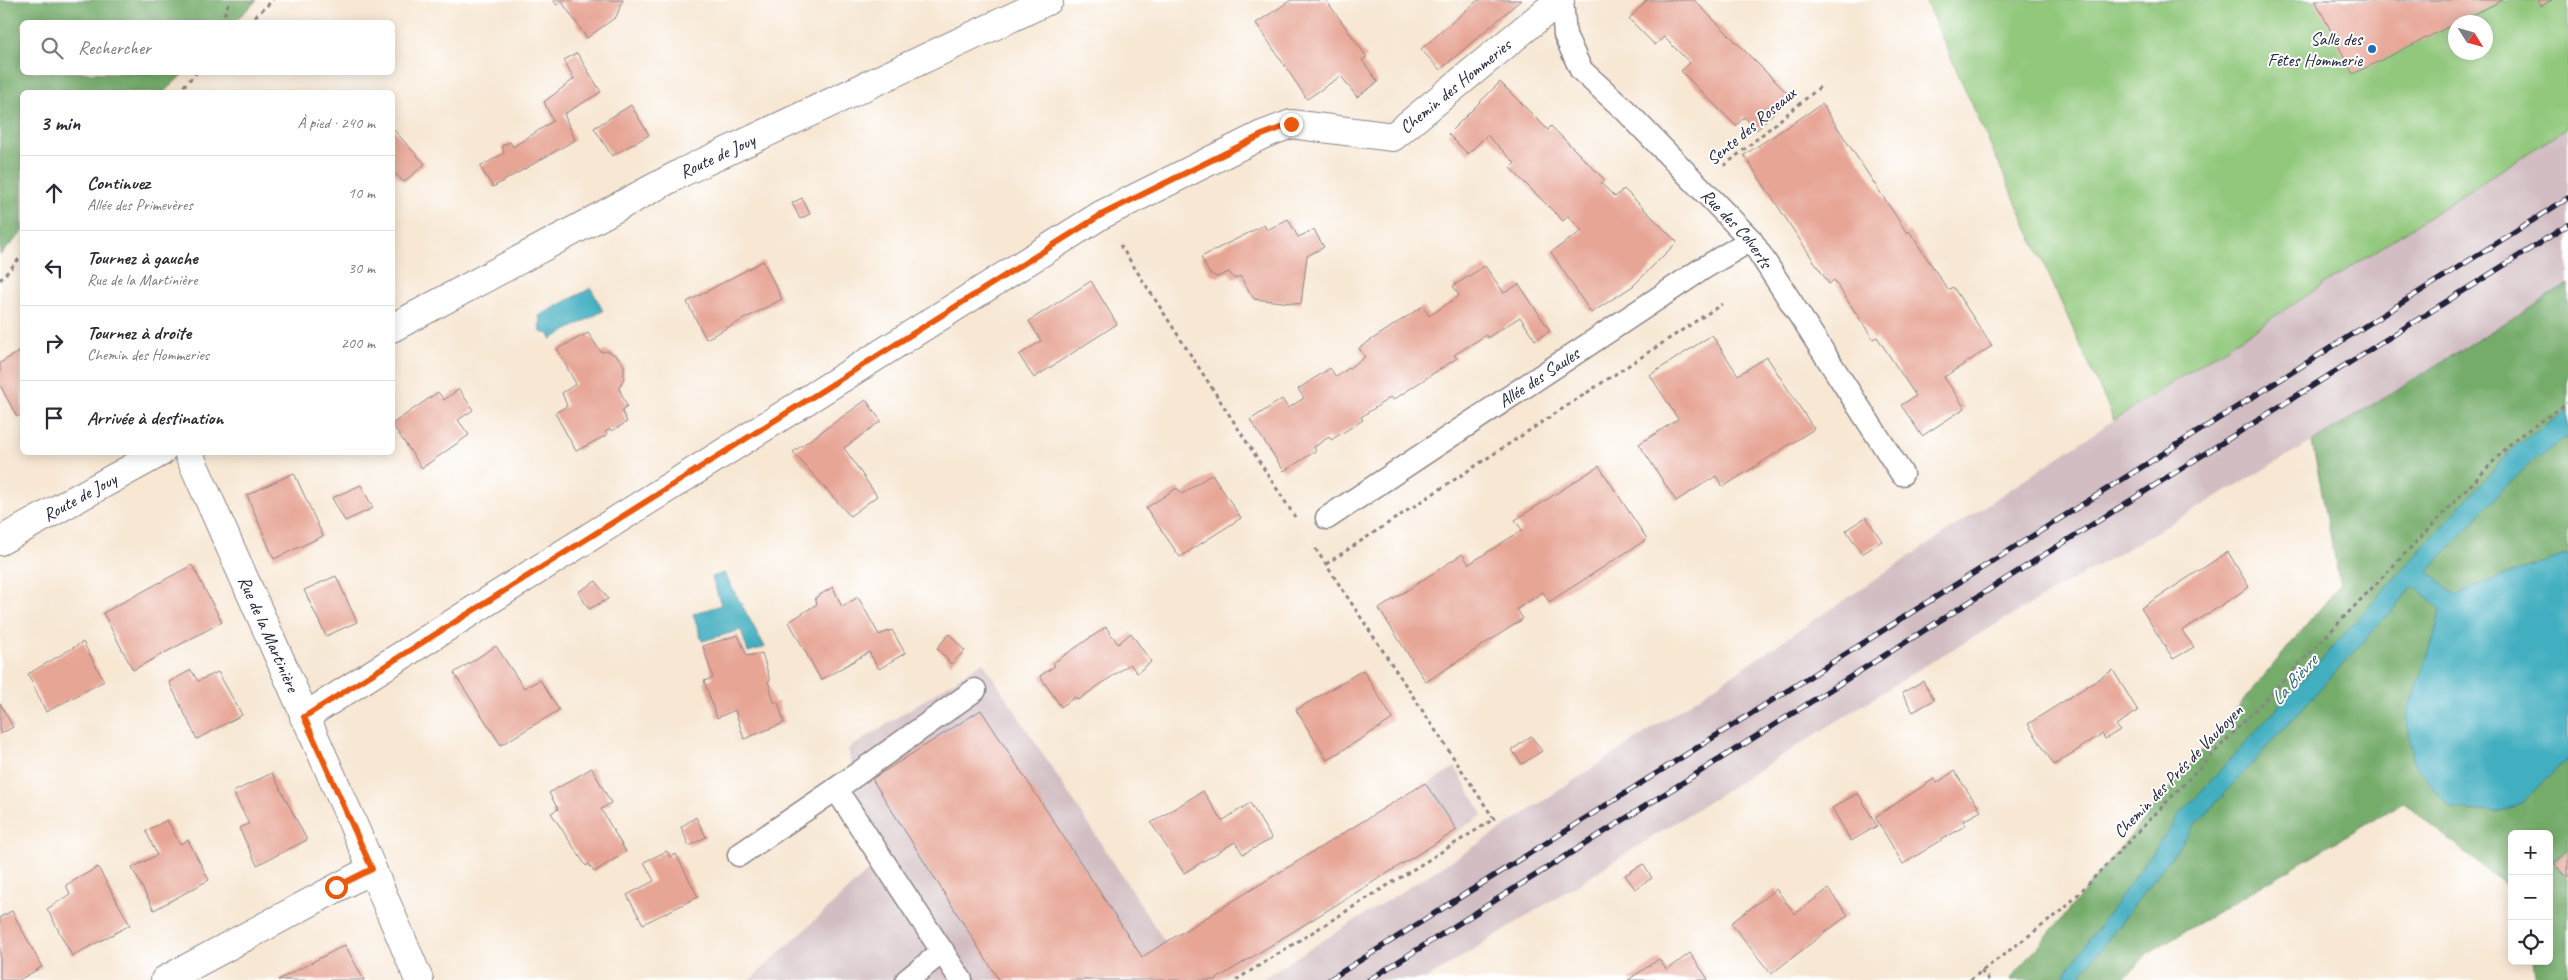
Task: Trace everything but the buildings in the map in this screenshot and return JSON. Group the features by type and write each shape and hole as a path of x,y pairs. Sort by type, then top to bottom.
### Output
{"street":[{"name":"Route de Jouy","path":"395,326 682,172 1049,0"},
{"name":"Chemin des Hommeries","path":"304,717 1101,215 1262,135 1291,124 1393,137 1561,0"},
{"name":"Route de Jouy","path":"0,541 156,455"},
{"name":"Rue de la Martinière","path":"189,455 419,980"},
{"path":"165,980 372,869"}],"lane":[{"name":"Rue des Colverts","path":"1561,0 1565,35 1581,70 1626,111 1751,240 1902,474"},
{"name":"Allée des Saules","path":"1327,518 1702,269 1751,240"},
{"path":"739,855 975,690"},
{"path":"836,789 961,980"},
{"path":"907,980 943,951"}],"path":[{"path":"222,20 230,0"},
{"path":"251,20 273,0"},
{"path":"180,90 194,75"},
{"name":"Sente des Roseaux","path":"1700,186 1820,87"},
{"path":"0,280 20,258"},
{"path":"1326,564 1722,304"},
{"name":"Chemin des Prés de Vauboyen","path":"1970,980 2063,910 2515,439 2568,403"},
{"path":"1236,980 1494,819"},
{"path":"1981,971 1989,980"}],"shaded area":[{"path":"2568,127 2568,284 2312,442 1934,660 1425,980 1260,980 1491,836 2114,420"},
{"path":"983,662 1167,945 1455,767 1483,815 1217,980 750,980 874,866 848,749"}],"green space":[{"path":"0,0 257,0 236,20 20,20 20,75 182,75 166,90 20,90 20,235 0,255"},
{"path":"1925,0 2568,0 2568,127 2114,420"},
{"path":"2568,284 2568,980 2536,980 2534,965 2553,965 2553,830 2508,830 2508,888 2403,802 2148,953 2123,980 2010,980 2340,585 2312,442"}],"water":[{"path":"591,288 603,311 551,339 549,334 541,332 539,316"},
{"path":"2568,411 2568,437 2533,461 2501,491 2428,572 2457,596 2480,584 2568,554 2568,759 2523,802 2497,812 2451,809 2414,763 2406,715 2432,643 2441,609 2414,586 2193,828 2077,980 2060,980 2179,816 2515,446"},
{"path":"724,573 765,647 748,652 741,630 702,641 693,614 721,605 712,577"}],"railway":[{"path":"1329,980 2568,198"},
{"path":"1369,980 2568,225"}],"place":[{"name":"Salle des Fêtes Hommerie","path":"2372,49"}],"route":[{"path":"336,887 372,869 304,717 1101,215 1262,135 1291,124"}],"water label":[{"name":"La Bièvre","path":"2294,680"}]}
